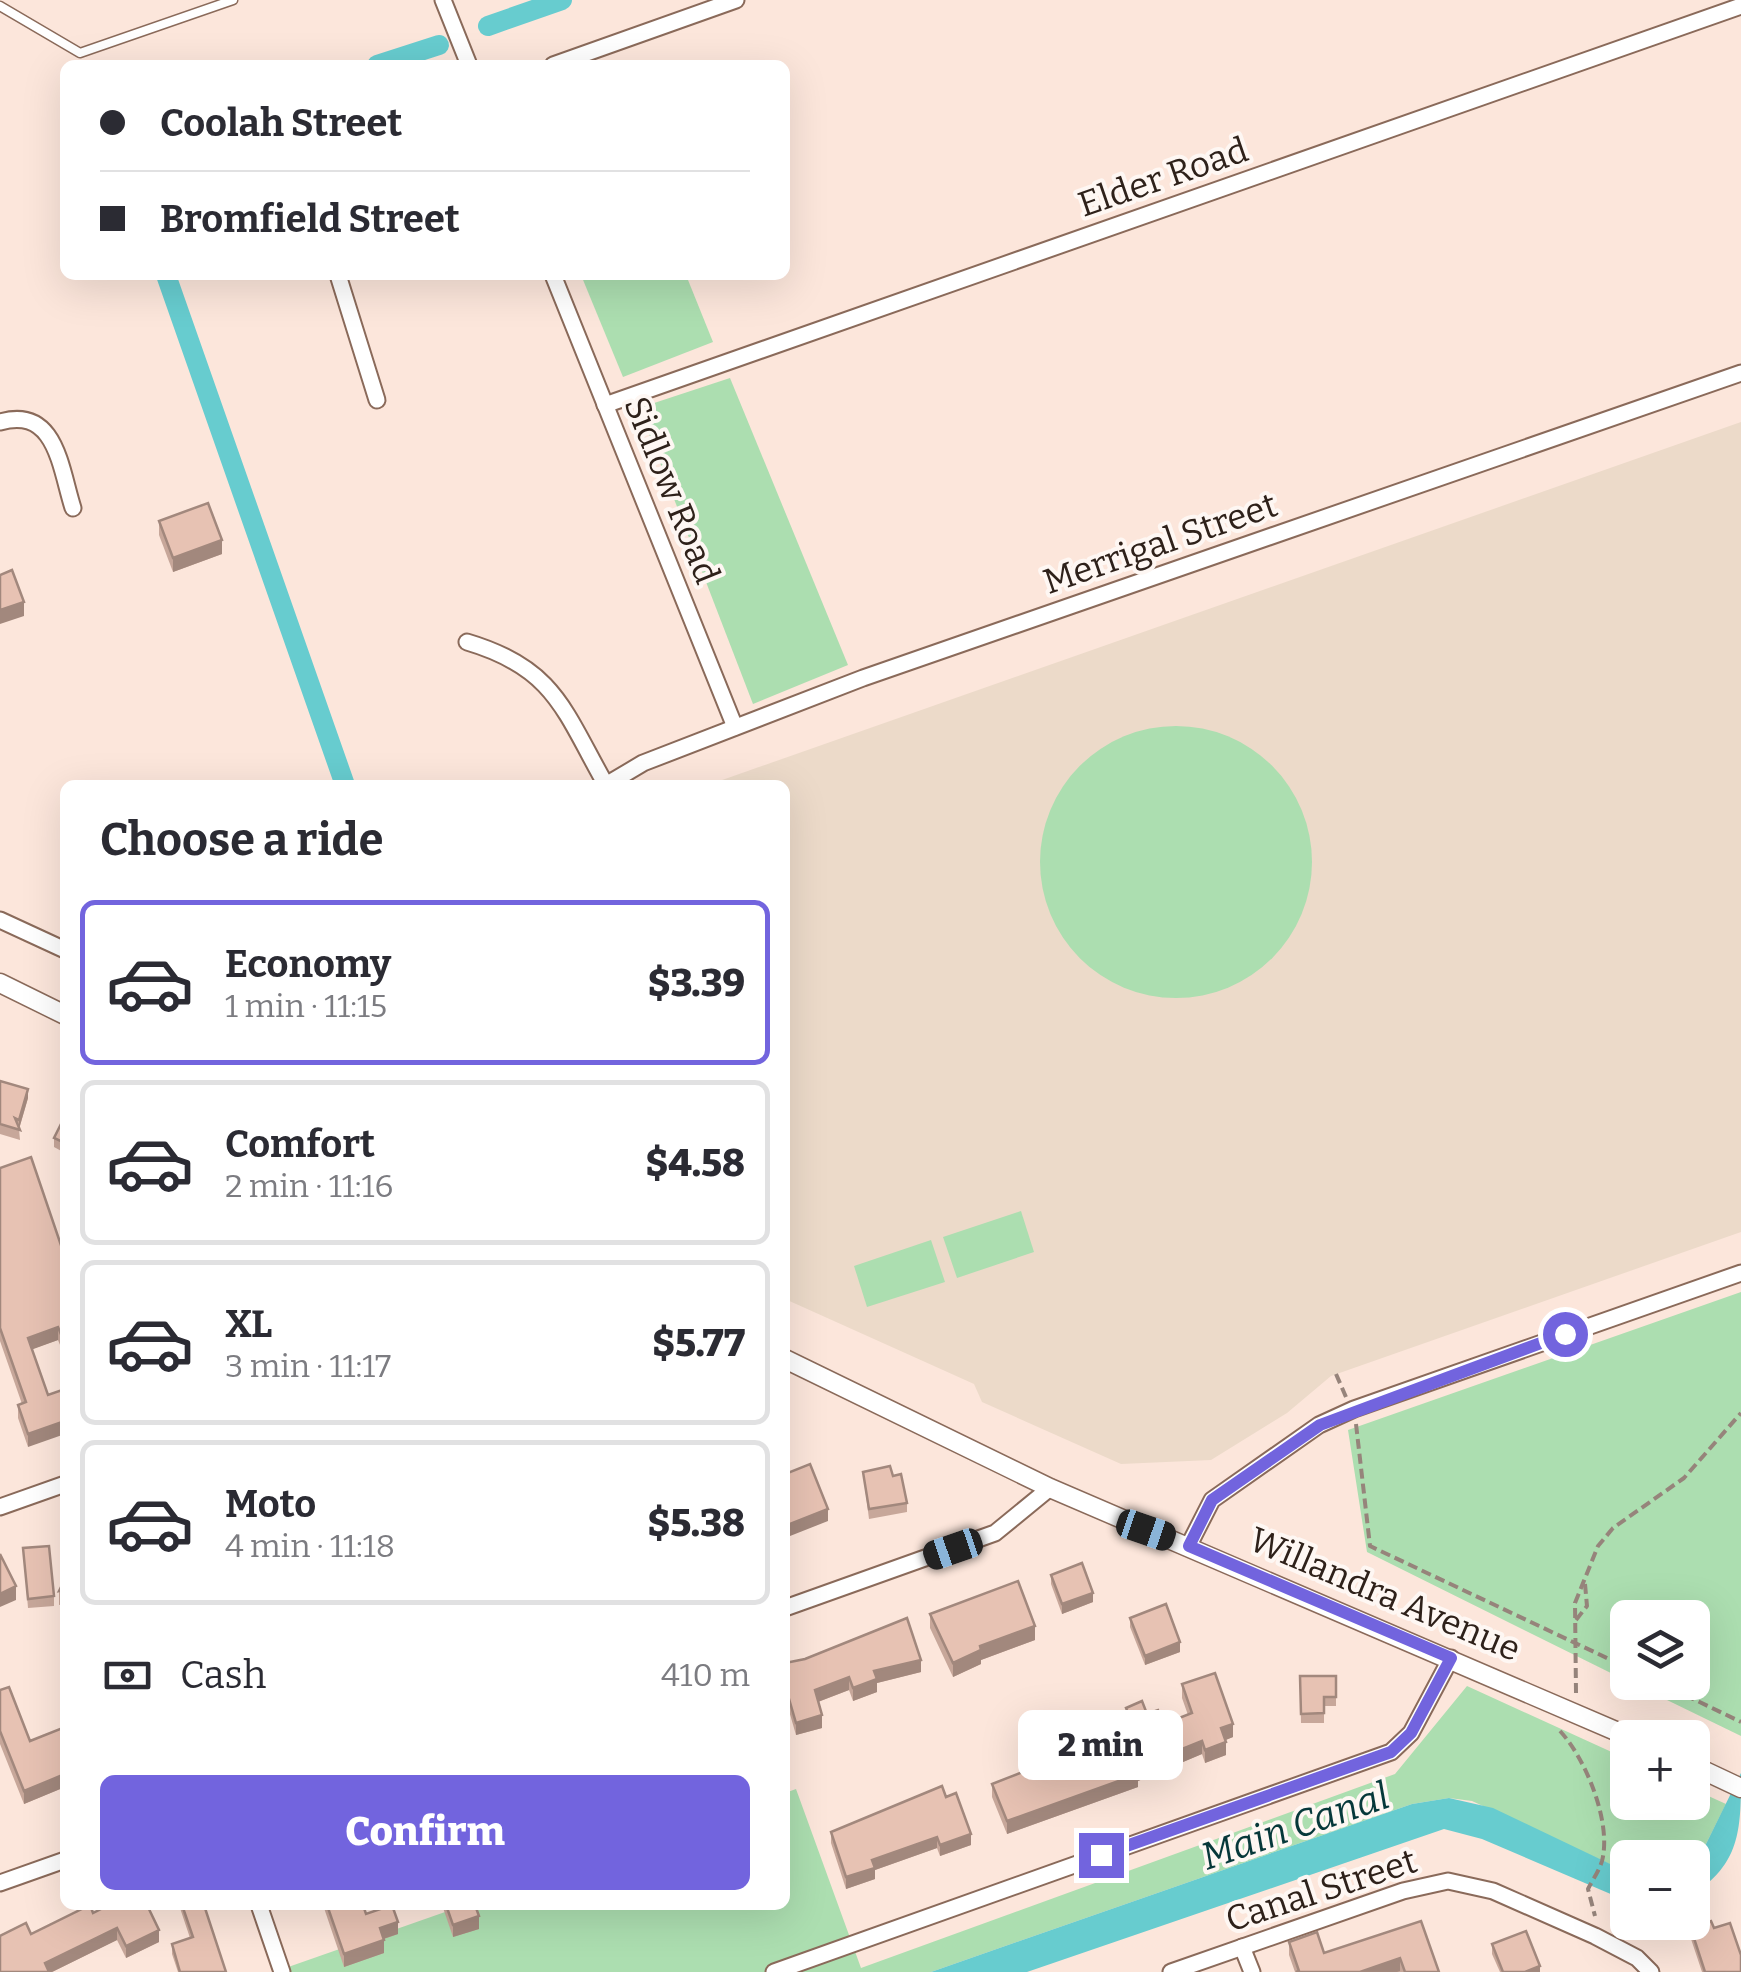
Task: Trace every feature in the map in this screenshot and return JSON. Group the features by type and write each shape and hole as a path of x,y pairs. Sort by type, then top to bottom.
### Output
{"street":[{"path":"443,0 467,60"},
{"path":"568,60 736,0"},
{"name":"Elder Road","path":"605,405 1741,6"},
{"path":"340,280 377,400"},
{"name":"Sidlow Road","path":"555,280 734,728"},
{"name":"Merrigal Street","path":"615,780 644,763 863,678 1741,373"},
{"path":"0,422 21,416 35,420 51,439 72,508"},
{"path":"467,642 516,658 543,682 568,712 603,780"},
{"path":"0,920 60,948"},
{"path":"0,983 60,1012"},
{"path":"1189,1546 1212,1500 1320,1425 1354,1408 1741,1273"},
{"name":"Willandra Avenue","path":"790,1361 1050,1488 1610,1728"},
{"path":"0,1507 60,1486"},
{"path":"790,1606 995,1533 1050,1488"},
{"path":"774,1972 1391,1752 1411,1733 1451,1658"},
{"path":"1710,1774 1741,1788"},
{"path":"0,1883 60,1862"},
{"name":"Canal Street","path":"1171,1972 1403,1891 1448,1881 1493,1891 1595,1936 1637,1958 1651,1972"},
{"path":"261,1910 282,1972"},
{"path":"1242,1947 1252,1972"}],"lane":[{"path":"0,6 80,53 233,0"}],"path":[{"path":"1336,1374 1354,1408 1370,1546 1610,1660"},
{"path":"1576,1693 1572,1642 1575,1603 1598,1546 1614,1528 1684,1478 1741,1413"},
{"path":"1575,1622 1587,1606 1585,1584"},
{"path":"1695,1700 1741,1722"},
{"path":"1560,1731 1577,1750 1596,1789 1603,1859 1588,1889 1596,1919 1595,1936"}],"shaded area":[{"path":"1741,422 1741,1232 1331,1376 1287,1413 1211,1460 1121,1464 982,1402 974,1384 790,1301 790,780 722,780"}],"green space":[{"path":"583,280 688,280 713,342 623,377"},
{"path":"730,378 848,665 753,704 639,408"},
{"path":"1176,726 1228,737 1272,766 1301,810 1312,862 1301,914 1272,958 1228,987 1176,998 1124,987 1080,958 1051,914 1040,862 1051,810 1080,766 1124,737"},
{"path":"1021,1211 1034,1252 957,1278 943,1237"},
{"path":"931,1240 945,1282 867,1307 854,1266"},
{"path":"1741,1292 1741,1736 1667,1700 1710,1700 1710,1600 1610,1600 1610,1673 1367,1552 1348,1430"},
{"path":"1467,1686 1610,1751 1610,1820 1710,1820 1710,1797 1726,1804 1708,1840 1610,1840 1610,1864 1472,1801 1449,1798 1412,1804 931,1972 274,1972 451,1910 790,1910 790,1791 796,1789 861,1968 1395,1774"}],"water":[{"path":"1741,1773 1735,1843 1721,1870 1710,1881 1708,1840"},
{"name":"Main Canal","path":"1449,1798 1493,1808 1610,1864 1610,1894 1482,1839 1444,1829 1027,1972 931,1972 1412,1804"}],"building":[{"path":"208,503 222,540 173,558 159,521"},
{"path":"12,570 24,602 0,610 0,575"},
{"path":"0,1081 28,1089 19,1120 15,1118 20,1130 0,1124"},
{"path":"31,1157 60,1242 60,1332 58,1327 28,1338 48,1395 60,1391 60,1423 28,1434 18,1405 26,1402 0,1328 0,1168"},
{"path":"810,1464 828,1509 790,1524 790,1472"},
{"path":"890,1466 893,1476 901,1474 907,1503 869,1509 863,1472"},
{"path":"49,1546 54,1596 28,1599 23,1548"},
{"path":"0,1554 16,1586 0,1594"},
{"path":"1082,1563 1093,1593 1062,1604 1051,1575"},
{"path":"1018,1581 1035,1626 980,1646 981,1650 953,1663 930,1614"},
{"path":"1166,1604 1180,1642 1145,1656 1130,1618"},
{"path":"907,1618 921,1660 874,1671 877,1679 853,1688 849,1677 815,1690 822,1715 796,1723 790,1702 790,1662"},
{"path":"1215,1673 1233,1724 1221,1728 1226,1742 1205,1750 1202,1741 1135,1768 1138,1774 1007,1821 992,1784 1094,1744 1132,1723 1126,1708 1142,1701 1147,1714 1158,1710 1164,1724 1192,1713 1182,1684"},
{"path":"1300,1676 1336,1676 1336,1697 1324,1697 1324,1713 1301,1714"},
{"path":"9,1687 30,1741 60,1729 60,1776 24,1791 0,1731 0,1690"},
{"path":"942,1786 946,1797 956,1793 971,1834 940,1845 937,1837 872,1860 875,1868 846,1877 831,1832"},
{"path":"80,1910 149,1910 159,1930 126,1946 117,1928 45,1963 49,1972 0,1972 0,1936 26,1923 31,1934"},
{"path":"184,1910 206,1910 226,1972 180,1972 172,1944 193,1937"},
{"path":"329,1910 365,1910 366,1914 394,1910 398,1922 380,1928 384,1940 344,1954"},
{"path":"448,1910 477,1910 479,1916 453,1925"},
{"path":"1421,1921 1439,1972 1405,1972 1400,1958 1360,1972 1296,1972 1299,1971 1289,1942 1317,1932 1324,1953"},
{"path":"1710,1921 1714,1928 1730,1923 1741,1955 1741,1972 1705,1972 1695,1940 1710,1940"},
{"path":"1526,1931 1540,1966 1525,1972 1503,1972 1492,1944"}],"waterway":[{"path":"488,26 562,0"},
{"path":"392,60 439,45"},
{"path":"168,280 343,780"}],"route":[{"path":"1101,1855 1391,1752 1411,1733 1451,1658 1189,1546 1212,1500 1320,1425 1354,1408 1565,1334"}]}
